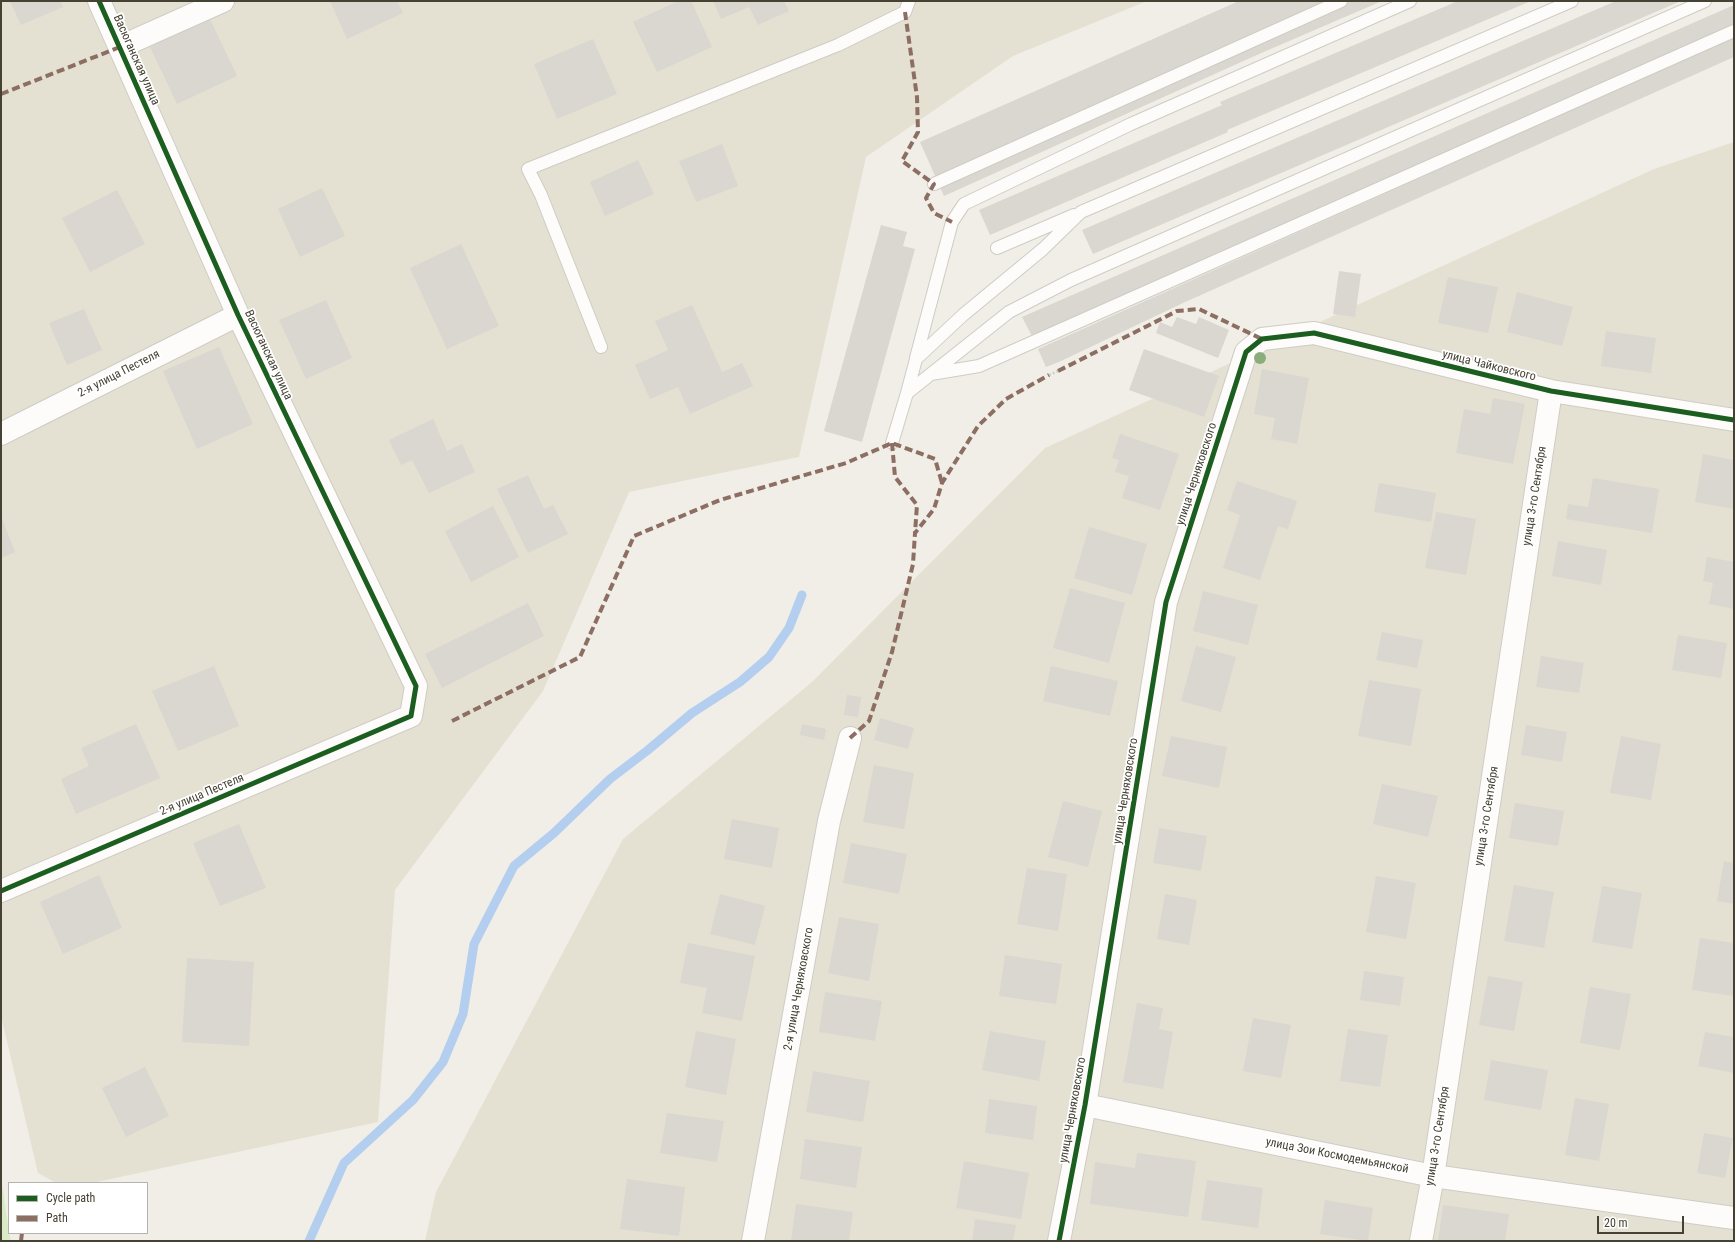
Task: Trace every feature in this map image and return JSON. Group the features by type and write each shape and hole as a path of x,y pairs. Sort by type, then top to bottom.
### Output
{"street":[{"name":"Васюганская улица","path":"99,1 238,315 416,686 411,716"},
{"path":"120,48 223,1"},
{"name":"2-я улица Пестеля","path":"1,434 238,315"},
{"name":"улица Чайковского","path":"1246,352 1262,339 1314,334 1551,391 1734,420"},
{"name":"улица Черняховского","path":"1059,1241 1085,1105 1166,602 1246,352"},
{"name":"улица 3-го Сентября","path":"1421,1241 1433,1176 1551,391"},
{"name":"2-я улица Пестеля","path":"1,891 411,716"},
{"name":"2-я улица Черняховского","path":"753,1241 829,821 850,738"},
{"name":"улица Зои Космодемьянской","path":"1085,1105 1433,1176 1734,1218"}],"lane":[{"path":"601,347 541,195 528,169 838,45 905,12 909,1"},
{"path":"934,184 1341,1"},
{"path":"892,443 907,393 952,222 964,204 1131,124 1410,1"},
{"path":"997,248 1572,1"},
{"path":"907,393 1009,312 1071,280 1705,1"},
{"path":"929,374 980,366 1734,31"},
{"path":"916,359 963,315 1043,249 1081,212"}],"path":[{"path":"1049,375 1058,371"}],"shaded area":[{"path":"1,1 1147,1 1013,56 866,157 799,457 629,492 543,691 395,890 378,1122 97,1182 54,1182 38,1173 1,1016"},
{"path":"1734,142 1734,1241 425,1241 436,1192 623,839 812,682 1045,448 1654,169"}],"green space":[{"path":"1,1177 8,1234 11,1241 1,1241"}],"building":[{"path":"10,1 60,1 63,7 21,25"},
{"path":"330,1 397,1 403,13 347,39"},
{"path":"678,1 691,1 712,47 657,72 633,22"},
{"path":"713,1 784,1 789,11 758,25 749,7 721,19"},
{"path":"1239,1 1382,1 1259,54 944,196 920,142"},
{"path":"1458,1 1531,1 1227,130 1228,132 990,235 979,210 1222,105 1220,102"},
{"path":"1616,1 1681,1 1093,254 1082,230"},
{"path":"1734,5 1734,24 1032,336 1022,317"},
{"path":"210,19 237,76 177,104 150,47"},
{"path":"1734,37 1734,57 1183,303 1046,367 1038,349"},
{"path":"593,39 617,94 557,119 534,64"},
{"path":"722,144 738,186 696,202 679,161"},
{"path":"638,160 654,194 605,216 590,182"},
{"path":"322,188 345,236 300,257 278,209"},
{"path":"117,190 145,244 90,272 62,218"},
{"path":"881,225 907,232 903,246 915,249 862,442 824,431"},
{"path":"461,244 499,326 447,349 410,268"},
{"path":"1339,271 1361,274 1355,317 1333,314"},
{"path":"1448,277 1498,287 1488,333 1438,323"},
{"path":"1517,292 1573,307 1562,346 1507,332"},
{"path":"326,300 352,358 306,379 279,320"},
{"path":"692,305 722,372 742,363 753,386 690,414 678,387 650,399 635,365 668,350 655,321"},
{"path":"84,309 102,350 67,365 49,323"},
{"path":"1177,317 1196,324 1199,317 1229,330 1218,358 1156,333 1160,322 1172,327"},
{"path":"1606,331 1656,338 1651,373 1601,366"},
{"path":"219,347 253,424 197,449 163,371"},
{"path":"1144,349 1219,376 1204,417 1129,390"},
{"path":"1262,369 1309,378 1297,444 1271,439 1275,418 1254,414"},
{"path":"1493,398 1525,404 1513,464 1456,453 1464,409 1490,414"},
{"path":"433,419 447,451 462,444 475,472 429,493 412,460 401,465 389,440"},
{"path":"1120,434 1179,454 1160,510 1122,498 1129,476 1115,472 1119,460 1112,458"},
{"path":"1703,454 1734,460 1734,509 1695,502"},
{"path":"528,475 544,509 553,505 568,534 528,553 497,489"},
{"path":"1593,478 1659,489 1652,533 1566,519 1568,504 1588,507"},
{"path":"1237,481 1297,501 1288,529 1278,526 1260,580 1223,568 1240,515 1227,510"},
{"path":"1379,483 1436,493 1431,522 1374,512"},
{"path":"493,506 519,557 471,582 445,531"},
{"path":"1436,512 1476,519 1466,575 1425,568"},
{"path":"1,516 15,552 1,558"},
{"path":"1089,527 1147,544 1132,595 1074,578"},
{"path":"1558,541 1607,550 1601,585 1552,576"},
{"path":"1707,557 1734,562 1734,609 1709,604 1713,583 1703,581"},
{"path":"1070,588 1125,603 1109,663 1053,648"},
{"path":"1203,591 1258,605 1248,645 1193,631"},
{"path":"528,603 544,636 442,688 425,654"},
{"path":"1382,632 1423,640 1417,668 1376,660"},
{"path":"1678,635 1727,643 1721,678 1672,670"},
{"path":"1196,646 1236,657 1221,712 1181,701"},
{"path":"1541,656 1584,663 1579,693 1536,687"},
{"path":"214,666 239,726 178,751 152,691"},
{"path":"1051,666 1118,681 1110,716 1043,701"},
{"path":"1369,680 1421,689 1411,746 1358,736"},
{"path":"847,695 861,697 858,717 844,715"},
{"path":"880,718 914,728 908,749 874,740"},
{"path":"136,724 160,778 76,814 61,779 89,766 81,748"},
{"path":"802,724 826,729 824,740 800,735"},
{"path":"1526,725 1567,732 1562,762 1521,755"},
{"path":"1171,736 1227,747 1219,788 1162,776"},
{"path":"1621,736 1661,744 1651,800 1610,793"},
{"path":"874,765 914,773 904,829 863,822"},
{"path":"1382,784 1438,796 1428,837 1373,824"},
{"path":"1063,801 1102,811 1088,867 1048,857"},
{"path":"1515,803 1564,811 1558,846 1509,838"},
{"path":"732,819 779,828 772,868 724,859"},
{"path":"239,824 266,888 220,906 193,843"},
{"path":"1159,828 1207,836 1201,871 1153,863"},
{"path":"851,843 907,854 899,894 843,883"},
{"path":"1724,861 1734,863 1734,904 1717,901"},
{"path":"1027,868 1067,874 1058,931 1017,924"},
{"path":"99,875 122,928 63,954 40,902"},
{"path":"1376,876 1416,883 1406,939 1366,932"},
{"path":"1514,885 1554,892 1544,948 1504,941"},
{"path":"1602,886 1642,893 1632,949 1592,942"},
{"path":"720,894 765,906 755,945 710,934"},
{"path":"1165,894 1197,900 1189,945 1157,939"},
{"path":"839,917 879,924 869,981 828,973"},
{"path":"1700,938 1734,943 1734,996 1692,990"},
{"path":"688,943 755,956 742,1021 702,1013 707,988 680,983"},
{"path":"1005,955 1062,964 1056,1004 999,996"},
{"path":"187,958 254,962 249,1046 182,1042"},
{"path":"1364,971 1404,977 1400,1006 1360,1000"},
{"path":"1488,976 1523,982 1514,1031 1479,1025"},
{"path":"1590,987 1631,994 1620,1050 1580,1043"},
{"path":"825,992 882,1001 875,1041 819,1032"},
{"path":"1137,1003 1163,1008 1159,1029 1173,1032 1163,1089 1123,1082"},
{"path":"1253,1018 1291,1025 1281,1078 1243,1071"},
{"path":"1348,1029 1388,1035 1380,1087 1340,1081"},
{"path":"696,1031 736,1039 726,1095 685,1087"},
{"path":"990,1031 1046,1041 1039,1081 982,1070"},
{"path":"1705,1032 1734,1037 1734,1073 1698,1066"},
{"path":"1491,1060 1548,1070 1541,1110 1484,1100"},
{"path":"145,1067 169,1116 126,1137 102,1088"},
{"path":"813,1071 870,1081 863,1122 806,1112"},
{"path":"1575,1098 1609,1104 1599,1161 1565,1155"},
{"path":"989,1099 1037,1106 1033,1140 985,1133"},
{"path":"667,1113 724,1121 717,1162 660,1153"},
{"path":"1704,1133 1733,1138 1725,1178 1697,1173"},
{"path":"805,1139 862,1147 856,1188 800,1179"},
{"path":"1137,1153 1196,1161 1188,1217 1090,1204 1095,1162 1135,1168"},
{"path":"964,1161 1029,1173 1021,1219 956,1208"},
{"path":"627,1179 685,1187 679,1236 620,1229"},
{"path":"1207,1180 1263,1188 1258,1228 1201,1220"},
{"path":"1325,1200 1373,1208 1368,1241 1320,1234"},
{"path":"796,1204 853,1212 849,1241 791,1241"},
{"path":"1443,1205 1509,1214 1505,1241 1438,1241"},
{"path":"975,1219 1016,1225 1013,1241 972,1241"}],"waterway":[{"path":"309,1241 344,1163 413,1100 443,1062 463,1014 474,944 514,866 554,833 610,779 648,750 692,713 740,682 769,657 789,628 802,595"}],"marked path":[{"path":"905,12 917,97 918,132 902,161 934,184 926,198 934,213 952,222"},
{"path":"1,94 120,47"},
{"path":"1058,371 1177,311 1199,309 1262,339"},
{"path":"850,738 869,721 892,652 913,564 915,533 934,509 942,483 978,426 1006,399 1049,375"},
{"path":"892,443 895,477 917,505 915,533"},
{"path":"452,721 580,657 634,536 720,500 846,463 892,443 935,459 942,483"},
{"path":"21,1241 22,1234"}],"cycle path":[{"path":"1,891 411,716 416,686 238,315 99,1"},
{"path":"1059,1241 1085,1105 1166,602 1246,352 1262,339 1314,333 1551,391 1734,420"}]}
